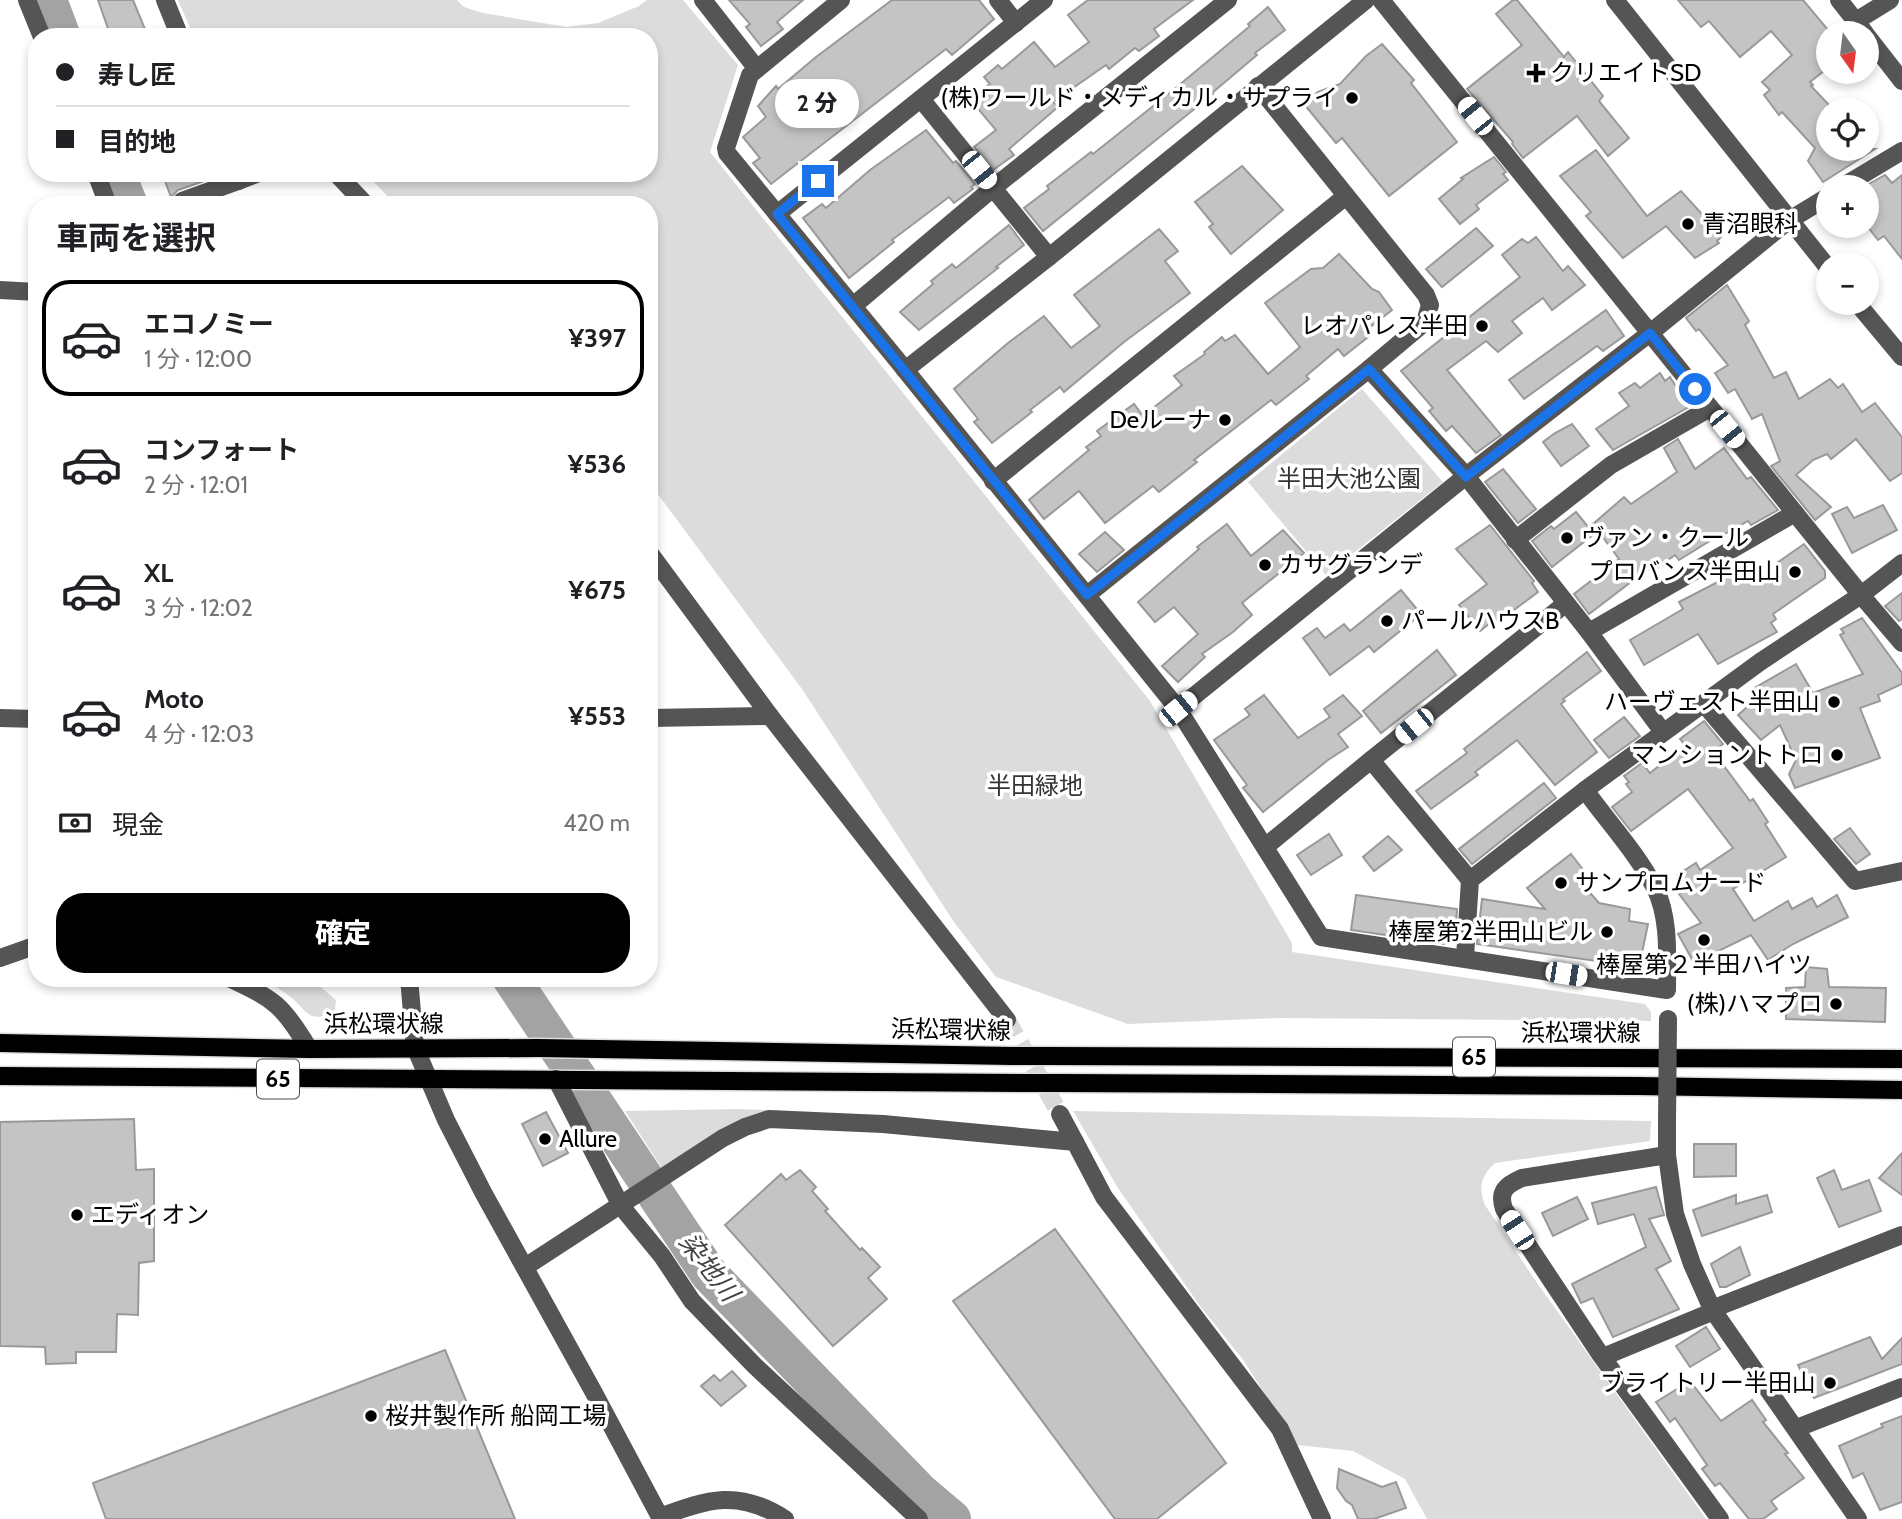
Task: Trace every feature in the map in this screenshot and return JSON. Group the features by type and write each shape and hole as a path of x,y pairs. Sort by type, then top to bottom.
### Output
{"main road":[{"name":"浜松環状線","path":"0,1043 1012,1056 1902,1059"},
{"name":"65","path":"0,1076 1902,1090"}],"street":[{"path":"27,0 38,28"},
{"path":"165,0 176,28"},
{"path":"703,0 757,69"},
{"path":"841,0 750,75 726,148 727,153 1178,709 1321,937 1667,990"},
{"path":"998,0 1016,23"},
{"path":"777,214 1044,0"},
{"path":"853,306 993,188 1228,0"},
{"path":"905,370 1366,0"},
{"path":"1381,0 1902,643"},
{"path":"1615,0 1816,254"},
{"path":"1839,0 1856,21"},
{"path":"1871,21 1890,0"},
{"path":"1880,52 1902,81"},
{"path":"1087,595 1369,369 1425,322 1429,315 1430,305 1426,295 1258,86"},
{"path":"921,99 1049,257"},
{"path":"1862,175 1902,151"},
{"path":"193,196 225,182"},
{"path":"344,182 358,196"},
{"path":"993,481 1346,195"},
{"path":"1178,709 1788,221 1816,204"},
{"path":"0,290 28,292"},
{"path":"1867,315 1902,357"},
{"path":"1369,369 1466,477 1589,632 1663,732"},
{"path":"1515,540 1611,465 1710,408"},
{"path":"1589,632 1795,513"},
{"path":"1470,880 1663,732 1760,662 1861,595 1902,563"},
{"path":"658,564 770,716 1007,1020"},
{"path":"1265,847 1565,604"},
{"path":"1704,704 1854,881 1902,871"},
{"path":"658,718 770,716"},
{"path":"0,719 28,719"},
{"path":"1371,760 1470,880 1465,957"},
{"path":"1585,790 1655,888 1663,915 1667,945 1667,1154 1671,1191 1682,1238 1713,1310 1858,1519"},
{"path":"0,958 28,948"},
{"path":"247,987 276,1002 293,1022 309,1049"},
{"path":"410,987 415,1047 446,1120 661,1518 702,1501 731,1499 755,1503 785,1519"},
{"path":"556,1079 627,1202 692,1301 719,1331 826,1434 919,1519"},
{"path":"1060,1114 1104,1197 1280,1429 1322,1519"},
{"path":"525,1267 740,1129 769,1119 883,1124 1075,1142"},
{"path":"1667,1154 1522,1178 1506,1186 1501,1193 1504,1209 1557,1292 1720,1519"},
{"path":"1603,1357 1902,1235"},
{"path":"1797,1428 1902,1387"}],"green space":[{"name":"半田緑地","path":"178,0 457,0 464,7 483,13 566,27 598,23 647,0 683,0 738,65 710,152 1150,701 1292,943 1292,952 1645,1004 1651,1012 1651,1021 1281,1018 1128,1024 996,977 954,922 802,689 658,494 658,196 387,196 374,182 658,182 658,28 190,28"},
{"name":"半田大池公園","path":"1362,389 1443,482 1326,575 1248,482"},
{"path":"275,987 321,987 336,1000 335,1010 319,1017 313,1016"},
{"path":"625,1111 787,1111 759,1115 663,1170"},
{"path":"1073,1111 1651,1121 1650,1141 1495,1163 1484,1177 1481,1187 1485,1205 1535,1280 1706,1519 1427,1519 1405,1479 1353,1451 1297,1445 1244,1361 1200,1306 1118,1188"}],"building":[{"path":"98,0 133,0 145,28 108,28"},
{"path":"729,0 803,0 777,22 783,29 761,46 746,27 750,24"},
{"path":"892,0 979,0 994,19 952,55 946,49 771,184 753,163 760,158 743,137 766,117 758,106 776,86 778,89"},
{"path":"1088,0 1193,0 1154,29 1159,36 1139,51 1135,48 1109,69 1106,65 1053,102 1058,107 1009,149 1014,155 993,170 974,147 996,130 969,98 990,84 984,77 998,65 1002,69 1034,42 1055,67 1089,42 1068,15"},
{"name":"クリエイトSD","path":"1513,0 1517,0 1564,57 1568,52 1603,96 1599,101 1629,138 1608,156 1577,116 1523,158 1513,142 1467,89 1522,45 1496,14"},
{"path":"1678,0 1803,0 1821,21 1816,21 1816,77 1810,82 1822,98 1816,98 1816,161 1856,161 1834,175 1818,175 1808,161 1815,148 1782,112 1779,115 1764,95 1770,90 1762,82 1792,55 1771,31 1740,57 1709,21 1701,27"},
{"path":"1268,7 1285,30 1255,53 1257,55 1213,94 1043,231 1024,208 1049,189 1047,186 1091,152 1093,154 1172,91 1250,26 1248,24"},
{"path":"1382,44 1414,80 1411,83 1457,142 1389,196 1342,138 1336,143 1304,104 1318,92 1340,84 1366,56"},
{"path":"926,130 953,163 956,161 975,184 971,187 973,189 954,203 949,197 892,240 894,242 849,278 803,218 822,204 826,208 870,170"},
{"path":"1596,150 1647,216 1681,191 1722,236 1717,241 1719,243 1695,258 1666,226 1623,258 1586,216 1591,212 1560,176"},
{"path":"1494,157 1506,172 1503,174 1508,180 1476,205 1479,209 1460,224 1439,199 1463,179 1461,178"},
{"path":"1242,166 1283,210 1231,254 1209,227 1213,224 1195,202"},
{"path":"1885,175 1892,183 1902,175 1902,259 1884,236 1878,240 1876,238 1879,238 1879,178"},
{"path":"165,182 201,182 178,190 171,196"},
{"path":"1009,225 1024,245 996,267 998,268 919,330 900,312 952,264 956,268"},
{"path":"1476,228 1493,246 1442,287 1426,269"},
{"path":"1159,229 1178,251 1165,261 1190,293 1124,342 1064,392 1060,387 992,443 974,422 978,419 954,389 1044,316 1071,348 1100,326 1074,295"},
{"path":"1536,237 1563,271 1568,266 1585,285 1552,310 1543,298 1512,321 1522,333 1498,352 1486,341 1447,370 1501,435 1476,453 1452,426 1446,431 1429,411 1433,408 1401,371 1520,277 1502,255 1522,239 1528,243"},
{"path":"1339,254 1372,289 1379,292 1392,310 1364,332 1368,337 1344,356 1338,349 1306,376 1309,379 1276,405 1271,400 1194,460 1197,462 1159,492 1153,486 1105,523 1079,491 1044,519 1029,500 1089,450 1086,447 1101,436 1097,431 1134,404 1143,416 1182,385 1174,376 1205,354 1204,352 1222,337 1225,341 1235,335 1268,374 1300,347 1265,303 1311,269 1323,268"},
{"path":"1727,285 1749,321 1745,325 1774,378 1786,372 1799,399 1830,379 1838,388 1843,384 1862,412 1875,403 1902,437 1902,473 1890,481 1856,439 1831,459 1827,454 1813,460 1796,475 1831,507 1815,520 1771,466 1780,461 1762,414 1752,419 1735,389 1728,393 1715,373 1728,365 1699,329 1696,331 1686,318"},
{"path":"1606,310 1624,336 1603,351 1597,346 1524,399 1509,380"},
{"path":"1660,373 1665,381 1670,377 1689,407 1613,450 1596,429 1629,406 1619,393 1635,383 1640,388"},
{"path":"1572,424 1589,446 1561,466 1543,442"},
{"path":"1678,439 1695,469 1724,448 1747,479 1751,477 1778,510 1751,525 1748,521 1679,560 1675,555 1653,571 1648,569 1589,614 1574,594 1619,559 1593,524 1624,497 1631,504 1677,472 1664,448"},
{"path":"1503,469 1536,509 1518,523 1485,482"},
{"path":"1883,505 1897,530 1852,553 1832,514 1847,507 1854,518"},
{"name":"ヴァン・クール","path":"1576,512 1594,534 1552,567 1532,541"},
{"path":"1227,524 1251,556 1283,530 1304,553 1242,603 1252,615 1202,654 1205,657 1178,682 1162,666 1198,634 1174,607 1155,622 1138,602 1199,549 1197,547"},
{"path":"1490,525 1534,581 1532,583 1538,592 1491,627 1489,624 1480,631 1459,605 1487,584 1456,549"},
{"path":"1105,532 1124,550 1097,572 1079,554"},
{"path":"1804,544 1825,571 1825,578 1773,614 1776,619 1771,623 1777,632 1718,664 1698,634 1644,665 1630,640 1683,609 1679,602 1739,571 1749,568 1754,579"},
{"path":"1401,590 1421,614 1374,652 1369,646 1330,675 1303,638 1317,628 1325,638 1344,624 1350,631"},
{"path":"1902,593 1902,619 1899,621 1885,606"},
{"path":"1862,618 1902,673 1902,684 1878,695 1880,701 1860,708 1880,758 1795,788 1789,774 1796,760 1780,725 1761,740 1738,715 1756,699 1751,690 1796,664 1813,693 1863,674 1840,635 1844,633 1841,629"},
{"path":"1437,650 1456,675 1381,733 1363,711"},
{"path":"1587,652 1601,671 1563,699 1565,701 1561,704 1597,752 1555,785 1517,740 1475,772 1478,775 1431,809 1416,791 1467,753 1464,749"},
{"path":"1264,695 1298,738 1330,717 1324,709 1343,695 1362,716 1338,734 1348,747 1263,812 1243,788 1247,785 1214,740 1250,715 1245,709"},
{"path":"1624,717 1640,736 1609,758 1594,740"},
{"path":"1704,721 1723,744 1719,747 1724,753 1718,758 1750,801 1753,799 1786,857 1733,889 1754,921 1788,901 1792,909 1812,898 1817,907 1837,895 1848,917 1793,944 1768,960 1751,935 1694,963 1678,934 1701,923 1679,894 1686,889 1677,875 1696,863 1700,870 1733,848 1688,789 1631,831 1612,807 1632,792 1624,776 1642,763 1650,773 1685,745 1680,739"},
{"path":"1544,783 1556,798 1472,864 1459,849"},
{"path":"1850,828 1870,854 1856,864 1834,839"},
{"path":"1329,834 1342,855 1311,875 1297,855"},
{"path":"1388,836 1402,850 1374,871 1363,857"},
{"name":"棒屋第2半田山ビル","path":"1571,854 1591,880 1584,886 1599,903 1630,909 1629,921 1648,924 1639,967 1477,944 1482,899 1545,909 1527,888"},
{"path":"1356,895 1457,909 1455,940 1447,939 1446,944 1351,930"},
{"name":"(株)ハマプロ","path":"1806,967 1827,969 1829,987 1886,988 1885,1022 1786,1019 1786,988 1805,987"},
{"name":"Allure","path":"546,1112 568,1153 543,1166 522,1124"},
{"name":"エディオン","path":"134,1119 136,1170 154,1169 154,1261 139,1263 138,1315 117,1314 116,1352 76,1352 76,1363 46,1364 45,1347 0,1346 0,1122"},
{"path":"1694,1144 1736,1144 1736,1176 1694,1177"},
{"path":"1902,1153 1902,1195 1879,1178"},
{"path":"800,1170 816,1187 812,1191 828,1209 825,1211 860,1250 862,1248 880,1267 868,1278 887,1299 833,1346 725,1225 781,1174 786,1180"},
{"path":"1834,1170 1842,1190 1869,1180 1881,1211 1839,1227 1817,1178"},
{"path":"1656,1187 1664,1215 1649,1219 1671,1261 1656,1269 1679,1309 1613,1337 1593,1298 1581,1303 1572,1284 1646,1247 1634,1214 1598,1224 1592,1203"},
{"path":"1736,1195 1736,1204 1767,1195 1772,1212 1702,1236 1693,1210"},
{"path":"1577,1197 1588,1219 1553,1236 1542,1213"},
{"path":"1055,1229 1226,1463 1157,1519 1115,1519 953,1301"},
{"path":"1740,1247 1750,1275 1726,1287 1720,1287 1711,1264"},
{"path":"1706,1327 1720,1349 1690,1367 1676,1346"},
{"name":"ブライトリー半田山","path":"1870,1337 1882,1359 1902,1338 1902,1364 1814,1398 1798,1365"},
{"name":"桜井製作所 船岡工場","path":"445,1350 515,1519 106,1519 93,1483"},
{"path":"732,1371 746,1386 721,1406 701,1386 714,1375 720,1381"},
{"path":"1690,1381 1721,1421 1752,1400 1766,1420 1763,1422 1804,1478 1771,1501 1777,1509 1763,1519 1749,1519 1720,1483 1715,1486 1702,1469 1707,1465 1675,1418 1670,1422 1656,1402"},
{"path":"1902,1416 1902,1502 1880,1510 1863,1473 1853,1478 1839,1446"},
{"path":"1339,1469 1382,1487 1396,1482 1406,1508 1374,1519 1358,1519 1352,1505 1337,1488"}],"waterway":[{"name":"染地川","path":"48,0 59,28"},
{"name":"染地川","path":"120,182 125,196"},
{"name":"染地川","path":"517,987 709,1274 920,1492 952,1519"}],"tunnel":[{"path":"1007,1020 1060,1114"}],"place":[{"name":"クリエイトSD","path":"1536,73"},
{"name":"(株)ワールド・メディカル・サプライ","path":"1352,98"},
{"name":"青沼眼科","path":"1688,224"},
{"name":"レオパレス半田","path":"1482,326"},
{"name":"Deルーナ","path":"1225,420"},
{"name":"ヴァン・クール","path":"1567,538"},
{"name":"カサグランデ","path":"1265,565"},
{"name":"プロバンス半田山","path":"1795,572"},
{"name":"パールハウスB","path":"1387,621"},
{"name":"ハーヴェスト半田山","path":"1834,702"},
{"name":"マンショントトロ","path":"1837,755"},
{"name":"サンプロムナード","path":"1561,883"},
{"name":"棒屋第2半田山ビル","path":"1607,932"},
{"name":"棒屋第２半田ハイツ","path":"1704,940"},
{"name":"(株)ハマプロ","path":"1836,1004"},
{"name":"Allure","path":"545,1139"},
{"name":"エディオン","path":"77,1215"},
{"name":"ブライトリー半田山","path":"1830,1383"},
{"name":"桜井製作所 船岡工場","path":"371,1416"}],"route":[{"path":"818,181 777,214 1087,595 1369,369 1466,477 1650,333 1695,389"}]}
